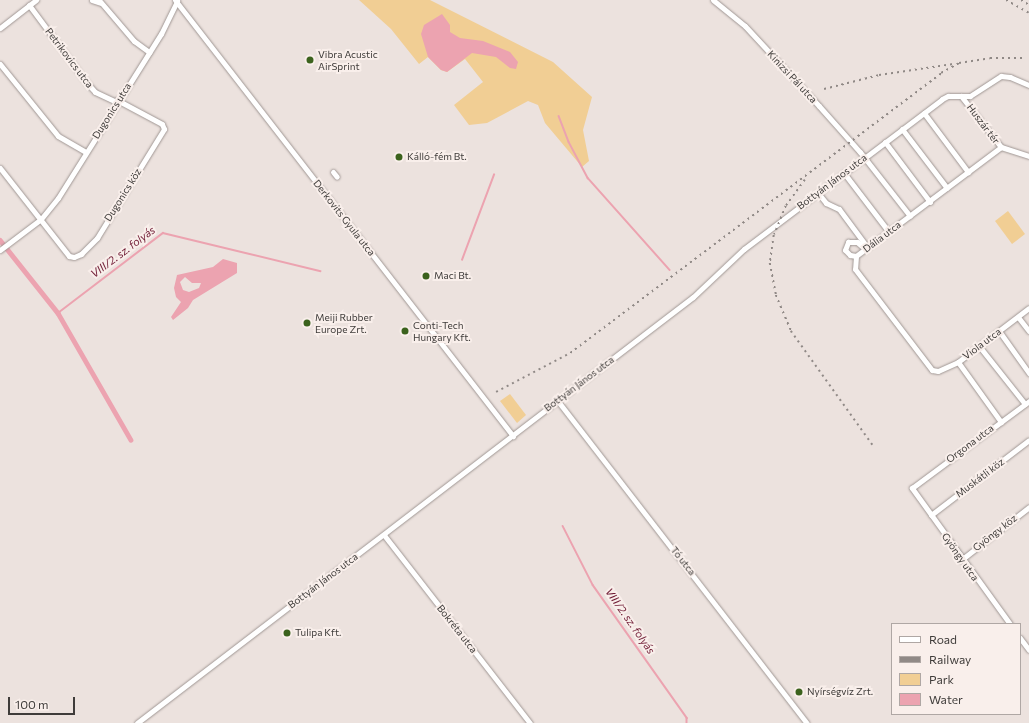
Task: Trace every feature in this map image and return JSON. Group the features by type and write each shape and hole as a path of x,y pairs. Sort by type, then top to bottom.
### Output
{"street":[{"path":"0,28 36,0"},
{"path":"92,0 100,1 134,41 149,52"},
{"name":"Kinizsi Pál utca","path":"714,0 745,26 864,158 910,216"},
{"name":"Dugonics utca","path":"1,249 41,219 58,198 116,101 149,52 176,1"},
{"name":"Derkovits Gyula utca","path":"176,1 513,436"},
{"name":"Petrikovics utca","path":"29,5 95,92 116,101"},
{"path":"0,64 58,136 86,152"},
{"name":"Bottyán János utca","path":"137,723 693,297 744,249 924,113 948,96 970,96 1001,76 1010,76 1029,85"},
{"name":"Huszár tér","path":"961,96 1001,147 1029,156"},
{"name":"Dugonics köz","path":"41,219 72,257 87,251 97,238 164,129 162,124 116,101"},
{"path":"924,113 968,172"},
{"path":"902,129 947,188"},
{"path":"885,142 930,202"},
{"name":"Dália utca","path":"932,370 855,269 856,256 930,202 1001,147"},
{"path":"0,168 41,219"},
{"path":"333,172 337,177"},
{"path":"844,173 889,232"},
{"path":"818,193 826,203 839,209 866,248"},
{"path":"856,256 850,255 845,250 848,242 857,242 866,248"},
{"name":"Viola utca","path":"932,370 944,371 1029,308"},
{"path":"1018,317 1029,331"},
{"path":"999,331 1029,372"},
{"path":"979,346 1027,403"},
{"path":"958,362 1001,422"},
{"name":"Tó utca","path":"557,400 807,723"},
{"name":"Orgona utca","path":"912,488 1027,403"},
{"name":"Muskátli köz","path":"931,515 1029,440"},
{"name":"Gyöngy utca","path":"912,488 961,560 1009,623"},
{"name":"Gyöngy köz","path":"961,560 1029,507"},
{"name":"Bokréta utca","path":"384,535 530,723"},
{"path":"1021,639 1029,650"}],"green space":[{"path":"359,0 430,0 553,62 592,97 583,130 589,161 582,167 545,123 538,105 528,101 487,123 469,125 454,105 483,82 465,59 447,72 441,70 428,57 419,64 391,29"},
{"path":"1008,211 1025,234 1012,244 995,221"},
{"path":"510,394 526,415 517,423 500,401"}],"water":[{"path":"442,14 450,25 450,32 460,38 483,41 510,52 518,62 516,69 510,68 496,57 472,53 447,72 441,70 428,57 421,34 424,25"},
{"path":"223,259 237,263 237,273 193,300 188,308 173,320 171,317 181,302 176,297 174,288 177,275 213,267","holes":["185,277 192,283 201,283 199,288 189,292 183,290 180,282"]}],"waterway":[{"path":"559,116 569,142 588,178 670,270"},
{"path":"462,260 494,175"},
{"name":"VIII/2. sz. folyás","path":"58,313 163,233 320,271"},
{"path":"0,240 58,313 131,440"},
{"name":"VIII/2. sz. folyás","path":"563,526 593,585 687,718 687,723"}],"railway":[{"path":"1006,0 1029,13"},
{"path":"1021,0 1029,5"},
{"path":"496,392 570,353 941,73 959,63 990,58 1023,58"},
{"path":"824,89 879,75 953,64"},
{"path":"805,180 786,206 774,235 770,263 776,295 791,331 874,447"}],"place":[{"name":"Vibra Acustic AirSprint","path":"310,60"},
{"name":"Kálló-fém Bt.","path":"399,157"},
{"name":"Maci Bt.","path":"426,276"},
{"name":"Meiji Rubber Europe Zrt.","path":"307,323"},
{"name":"Conti-Tech Hungary Kft.","path":"405,331"},
{"name":"Tulipa Kft.","path":"287,633"},
{"name":"Nyírségvíz Zrt.","path":"799,692"}]}
